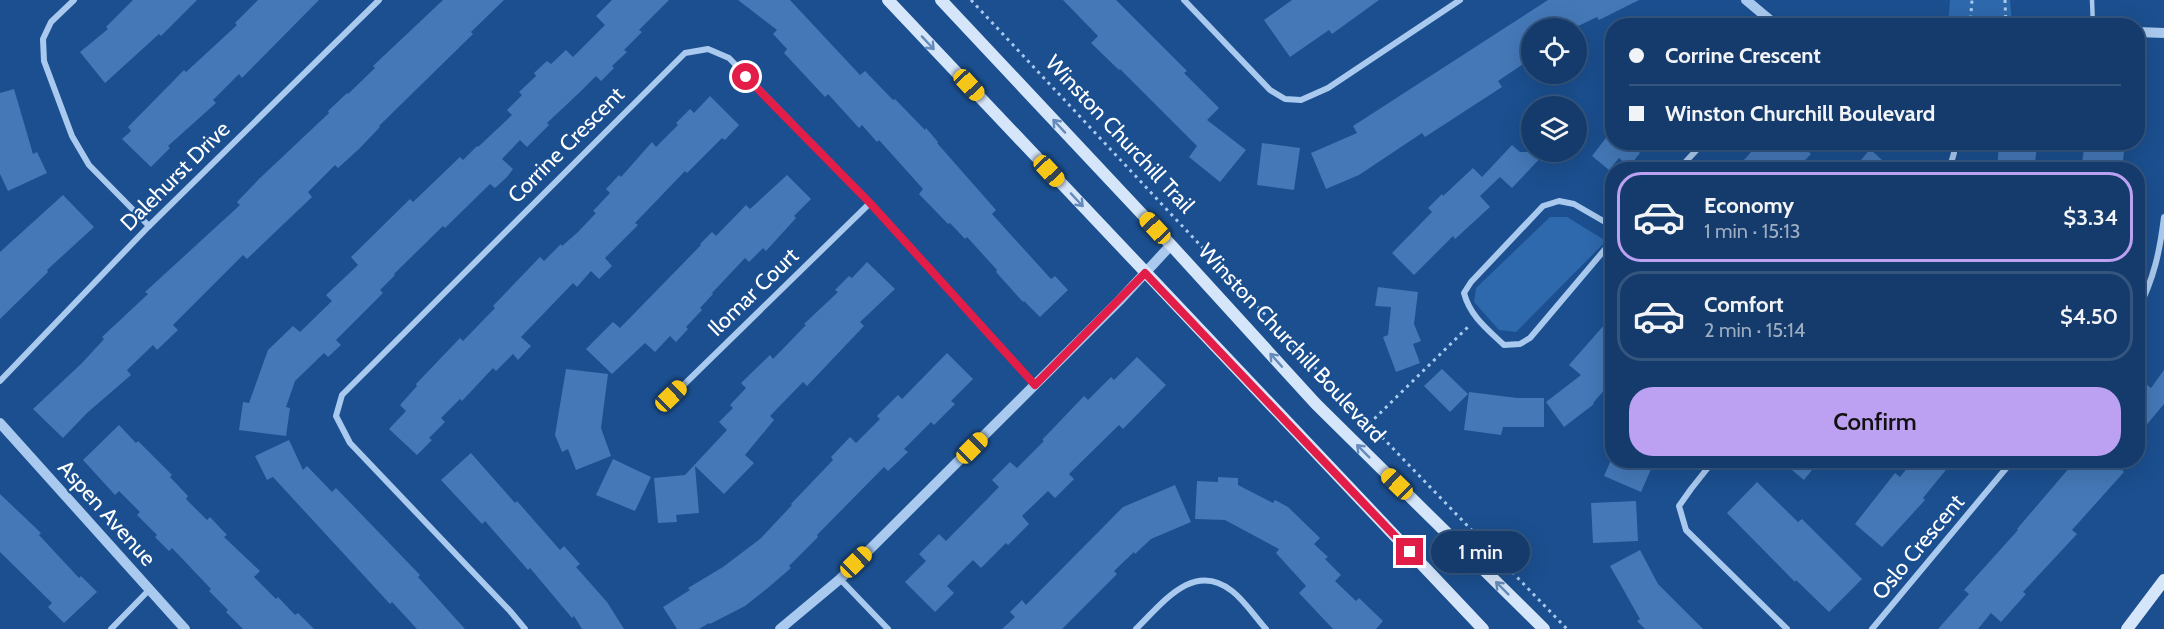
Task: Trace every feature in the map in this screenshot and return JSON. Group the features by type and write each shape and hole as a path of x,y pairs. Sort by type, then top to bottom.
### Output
{"main road":[{"path":"888,0 1483,629"},
{"name":"Winston Churchill Boulevard","path":"941,0 1171,245 1316,404 1544,629"},
{"path":"2127,629 2164,580"}],"street":[{"path":"74,0 51,22 43,39 44,61 72,136 89,165 149,226"},
{"name":"Dalehurst Drive","path":"0,381 149,226 379,0"},
{"path":"1184,0 1270,90 1285,99 1301,100 1328,88 1460,0"},
{"path":"1746,0 1768,18"},
{"path":"2145,32 2164,33"},
{"name":"Corrine Crescent","path":"525,629 350,443 336,416 342,395 685,53 708,49 729,58 870,203 1035,385"},
{"path":"1685,162 1697,150"},
{"path":"1605,222 1574,204 1559,201 1543,206 1472,282 1464,293 1467,307 1476,319 1504,345 1520,345 1530,338 1605,249"},
{"name":"Ilomar Court","path":"662,406 870,203"},
{"path":"2145,296 2162,253 2164,217"},
{"path":"780,629 840,579 1035,385 1171,245"},
{"name":"Aspen Avenue","path":"0,423 185,629"},
{"path":"1708,468 1679,506 1686,530 1787,629"},
{"name":"Oslo Crescent","path":"1872,629 2006,468"},
{"path":"840,579 888,629"},
{"path":"1136,629 1176,590 1190,582 1204,579 1220,582 1233,591 1266,629"},
{"path":"111,629 149,590"}],"lane":[{"path":"2092,0 2093,18"}],"path":[{"name":"Winston Churchill Trail","path":"971,0 1370,424 1567,629"},
{"path":"1971,18 1972,0"},
{"path":"2005,0 2006,18"},
{"path":"1370,424 1476,319"}],"shaded area":[{"path":"1950,0 2010,0 2012,18 1949,18"},
{"path":"1550,217 1567,217 1605,240 1516,332 1499,330 1474,302 1476,288"}],"building":[{"path":"133,0 197,0 161,36 159,34 105,83 80,52 108,29 106,27"},
{"path":"258,0 319,0 242,78 239,74 213,100 216,103 168,146 170,148 151,167 122,139 131,131 128,127 184,70 186,72 237,25 235,23"},
{"path":"443,0 504,0 359,149 338,168 335,165 308,192 312,197 247,259 243,255 173,325 178,330 157,350 153,345 127,370 131,375 87,413 63,438 33,409 82,363 104,339 102,337 148,294 145,292 240,205 237,202 259,179"},
{"path":"612,0 669,0 639,30 642,32 624,50 627,52 612,66 614,68 601,81 596,76 547,123 549,125 527,147 520,140 502,159 513,169 507,177 495,188 490,184 445,228 443,226 394,274 380,290 383,293 336,340 341,345 328,357 324,353 295,381 286,407 290,408 286,436 239,430 243,402 249,403 268,350 293,326 300,332 332,301 326,295 358,265 351,257 410,199 413,202 460,157 463,160 512,115 507,110 522,95 519,92 536,76 534,73 547,61 551,64 566,50 573,57 605,25 596,16"},
{"path":"738,0 790,0 860,75 865,71 925,130 926,128 996,210 992,214 1051,279 1055,276 1068,290 1040,317 1023,302 967,237 965,239 950,223 948,224 919,194 923,189 879,140 877,142 862,125 859,128 828,94 825,97 784,53 787,49 773,34 777,30"},
{"path":"1063,0 1116,0 1187,71 1184,73 1219,108 1207,120 1246,150 1220,182 1189,157 1197,146 1091,43 1098,36"},
{"path":"1292,0 1379,0 1332,34 1329,30 1290,57 1264,20"},
{"path":"1548,0 1639,0 1599,20 1597,17 1587,22 1587,18 1521,18 1521,65 1498,81 1502,87 1425,137 1422,133 1359,175 1326,189 1311,153 1357,133 1353,126"},
{"path":"14,89 33,154 37,152 47,173 8,191 0,174 0,93"},
{"path":"710,96 739,125 725,140 722,138 687,173 685,171 635,223 638,225 605,258 612,266 599,279 591,271 577,287 573,283 521,337 531,346 518,360 513,354 496,371 493,368 462,401 460,399 441,418 445,422 429,438 432,440 417,455 389,429 406,411 400,405 417,386 416,384 460,338 463,341 540,257 544,261 561,244 562,246 578,232 596,213 593,211 610,193 606,189 619,175 621,177 652,142 656,147 690,109 694,113"},
{"path":"1605,139 1605,150 1636,150 1640,153 1633,162 1623,162 1619,158 1616,162 1605,162 1605,167 1592,156"},
{"path":"1262,143 1300,148 1294,190 1257,185"},
{"path":"1512,145 1521,152 1521,162 1537,162 1512,188 1500,177 1480,196 1490,207 1455,239 1453,236 1414,275 1392,253 1432,212 1428,208 1442,194 1443,196 1473,168 1482,177"},
{"path":"1753,150 1807,150 1811,154 1804,162 1742,162"},
{"path":"1871,150 1884,162 1859,162"},
{"path":"1998,150 2037,150 2035,162 1998,162"},
{"path":"2084,150 2124,150 2123,162 2082,162"},
{"path":"787,175 811,199 766,251 763,248 749,262 745,258 712,293 700,308 702,310 676,342 670,336 655,352 645,343 612,374 586,349 613,322 620,328 712,232 716,236 746,205 750,209"},
{"path":"63,195 94,227 47,270 48,272 0,319 0,252"},
{"path":"867,262 895,289 860,322 864,326 807,386 803,382 770,416 774,420 745,455 754,463 724,494 695,466 699,513 676,515 677,522 658,523 654,478 685,475 727,430 719,422 733,408 730,405 746,388 741,383 770,355 773,359 806,325 804,324 838,292 835,290 849,276 852,278"},
{"path":"1378,287 1418,292 1414,324 1421,341 1413,344 1420,363 1396,372 1383,337 1388,335 1391,307 1375,306"},
{"path":"1605,324 1605,389 1594,404 1564,427 1546,402 1581,375 1569,365"},
{"path":"947,353 973,379 951,401 955,404 934,425 931,422 904,449 908,452 888,471 884,467 817,535 818,537 789,566 791,568 769,587 745,606 710,624 699,629 677,629 663,607 760,539 833,460 831,457 850,437 856,443 880,419 877,416 898,395 902,399"},
{"path":"1137,357 1166,385 1123,429 1119,425 1069,474 1074,479 1055,498 1048,491 1022,516 1029,524 1008,545 1006,543 981,568 973,560 947,586 954,593 935,612 905,582 926,561 919,554 939,534 946,541 999,487 992,480 1010,462 1017,468 1084,396 1088,400 1111,377 1114,380"},
{"path":"566,369 608,374 601,428 611,456 576,470 568,449 562,452 555,435"},
{"path":"1442,369 1468,394 1450,412 1424,386"},
{"path":"2164,370 2164,404 2145,427 2145,385 2151,388"},
{"path":"1469,392 1517,398 1544,398 1544,427 1503,427 1501,435 1464,430"},
{"path":"119,425 172,475 170,477 188,496 186,499 207,520 210,517 227,535 224,537 260,571 254,577 276,599 278,597 295,615 298,613 314,629 243,629 226,612 228,610 209,591 211,589 172,548 169,551 155,537 157,535 137,515 140,512 119,491 115,495 83,460"},
{"path":"289,440 303,470 307,466 332,492 336,488 420,575 418,577 465,629 417,629 392,602 390,604 273,477 267,480 255,456"},
{"path":"471,453 560,550 564,546 580,564 576,567 607,602 624,629 582,629 574,616 572,618 530,568 528,570 485,521 482,524 441,480"},
{"path":"613,459 651,477 635,511 596,495"},
{"path":"1608,468 1652,468 1641,492 1604,476"},
{"path":"1790,468 1814,468 1804,480"},
{"path":"1907,468 1947,468 1923,498 1925,500 1882,547 1855,524 1895,473 1900,477"},
{"path":"2069,468 2124,468 2122,470 2124,472 2072,530 2077,534 2023,592 2026,594 2001,622 1991,613 1978,629 1938,629 1969,594 1964,590"},
{"path":"1218,477 1238,478 1238,485 1273,503 1275,500 1288,507 1320,538 1314,544 1328,557 1325,559 1341,575 1335,581 1356,601 1359,598 1383,621 1376,629 1333,629 1299,593 1306,586 1276,553 1279,549 1225,520 1195,519 1197,481 1218,482"},
{"path":"1757,482 1798,522 1802,519 1862,579 1829,612 1796,580 1795,582 1727,513"},
{"path":"1175,485 1191,522 1151,539 1135,554 1134,552 1114,571 1117,574 1062,629 1002,629 1015,617 1010,612 1022,600 1026,605 1123,507"},
{"path":"0,494 41,533 39,535 79,578 81,576 97,592 64,623 48,607 52,603 0,552"},
{"path":"1636,501 1638,541 1593,543 1591,503"},
{"path":"1640,550 1658,584 1703,629 1645,629 1637,621 1640,619 1610,566"}],"route":[{"path":"746,77 870,203 1035,385 1145,273 1410,552"}]}
